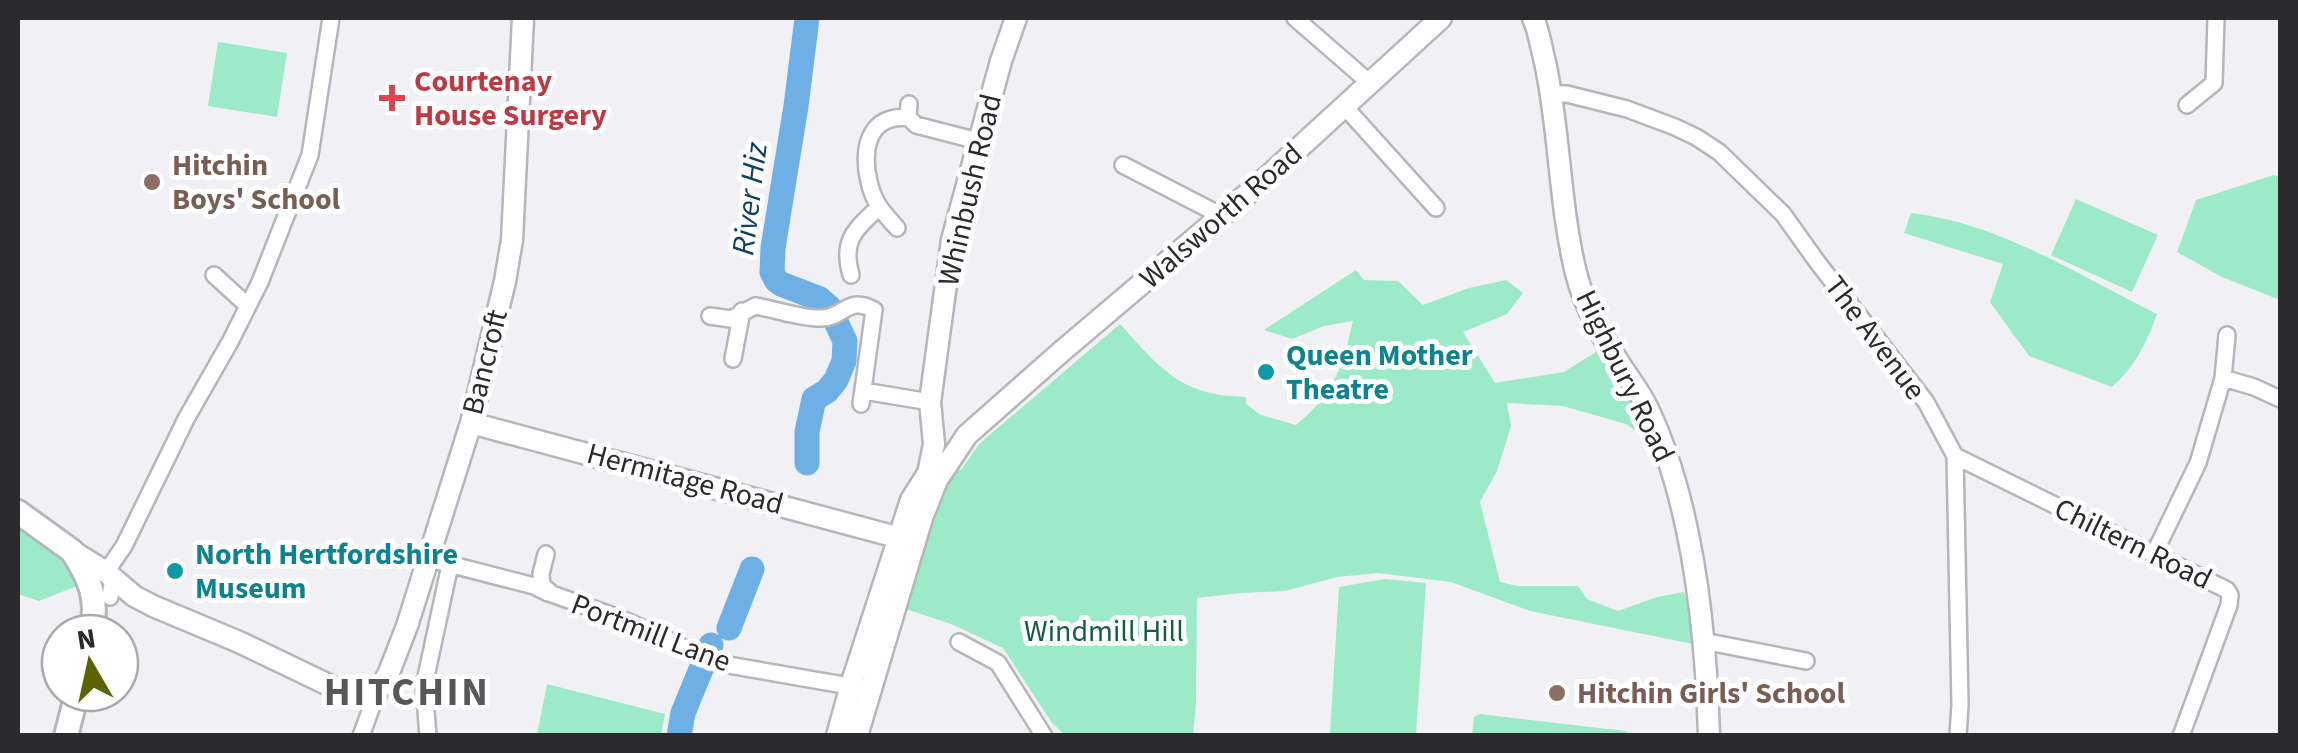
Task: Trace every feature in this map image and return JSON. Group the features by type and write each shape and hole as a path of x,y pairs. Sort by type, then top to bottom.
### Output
{"main road":[{"path":"18,512 72,551 92,589 99,613"}],"street":[{"path":"106,572 124,546 260,282 310,155 331,18"},
{"name":"Bancroft","path":"377,692 388,676 406,626 471,422 494,330 512,240 523,18"},
{"name":"Whinbush Road","path":"929,469 934,444 930,402 952,240 1016,18"},
{"path":"1295,18 1371,84"},
{"name":"Walsworth Road","path":"907,539 922,518 937,480 968,435 1222,216 1442,18"},
{"name":"Highbury Road","path":"1534,18 1552,94 1560,180 1586,307 1646,404 1671,467 1686,528 1703,641 1708,736"},
{"path":"2186,105 2214,83 2216,18"},
{"name":"The Avenue","path":"1552,94 1627,108 1696,137 1718,152 1783,214 1926,402 1954,456 1958,736"},
{"path":"1345,107 1436,208"},
{"path":"898,228 878,207 868,184 866,156 872,134 880,124 908,111 916,125 978,141"},
{"path":"1123,165 1222,216"},
{"path":"851,275 850,236 878,207"},
{"path":"214,275 248,306"},
{"path":"710,316 731,318 755,306 832,316 852,304 863,303 874,310 862,397 930,402"},
{"path":"733,360 742,312"},
{"path":"2154,554 2198,463 2223,378 2227,335"},
{"path":"2223,378 2280,399"},
{"name":"Walsworth Road","path":"907,539 912,500 929,469 963,431 997,409"},
{"name":"Hermitage Road","path":"471,422 907,539"},
{"path":"934,424 948,434 963,431"},
{"name":"Chiltern Road","path":"1954,456 2218,585 2230,595 2180,736"},
{"path":"837,736 860,688 907,539"},
{"path":"72,551 134,596 337,688 359,694 377,692 361,736"},
{"name":"Portmill Lane","path":"546,554 542,585 552,594"},
{"name":"Portmill Lane","path":"427,559 534,586 619,618 710,662 860,688"},
{"path":"428,736 424,686 450,565"},
{"path":"99,613 112,583 106,572"},
{"path":"100,613 120,594 134,596"},
{"path":"406,626 436,638"},
{"path":"1703,641 1806,661"},
{"path":"959,642 998,663 1044,736"},
{"path":"857,736 860,688"}],"green space":[{"path":"218,42 287,53 277,117 208,106"},
{"path":"2274,175 2280,177 2280,300 2222,277 2177,252 2196,200"},
{"path":"2076,199 2158,235 2132,292 2051,255"},
{"path":"1911,213 2007,239 2157,314 2134,362 2112,387 2029,356 1990,302 2003,264 1904,233"},
{"name":"Windmill Hill","path":"1356,270 1364,280 1398,281 1423,305 1469,288 1506,280 1523,293 1507,314 1463,332 1495,383 1564,372 1599,350 1640,404 1652,435 1641,435 1626,424 1563,406 1507,403 1511,426 1497,471 1480,502 1500,582 1517,586 1578,586 1587,599 1618,611 1684,592 1698,645 1530,611 1451,582 1378,573 1337,577 1285,591 1197,598 1193,735 1066,736 1052,723 1003,648 906,609 950,467 961,470 979,444 1120,324 1159,365 1193,388 1246,397 1246,404 1261,415 1296,425 1320,402 1335,379 1353,321 1324,326 1292,339 1264,330"},
{"path":"18,525 61,549 82,584 39,601 18,594"},
{"path":"1385,579 1426,583 1416,735 1330,735 1339,587"},
{"path":"547,684 665,714 661,735 537,735"},
{"path":"1480,714 1633,735 1472,735 1474,717"}],"water":[{"path":"697,667 705,676 684,735 669,735 681,689"}],"waterway":[{"name":"River Hiz","path":"807,18 772,272 781,284 820,299 829,307 845,341 844,361 836,380 814,399 807,432 807,463"},
{"name":"River Hiz","path":"729,628 752,569"},
{"name":"River Hiz","path":"679,736 683,713 711,645"}],"place":[{"name":"Courtenay House Surgery","path":"392,98"},
{"name":"Hitchin Boys' School","path":"152,182"},
{"name":"Queen Mother Theatre","path":"1266,372"},
{"name":"North Hertfordshire Museum","path":"175,571"},
{"name":"Hitchin Girls' School","path":"1557,693"}],"district":[{"name":"HITCHIN","path":"407,692"}]}
